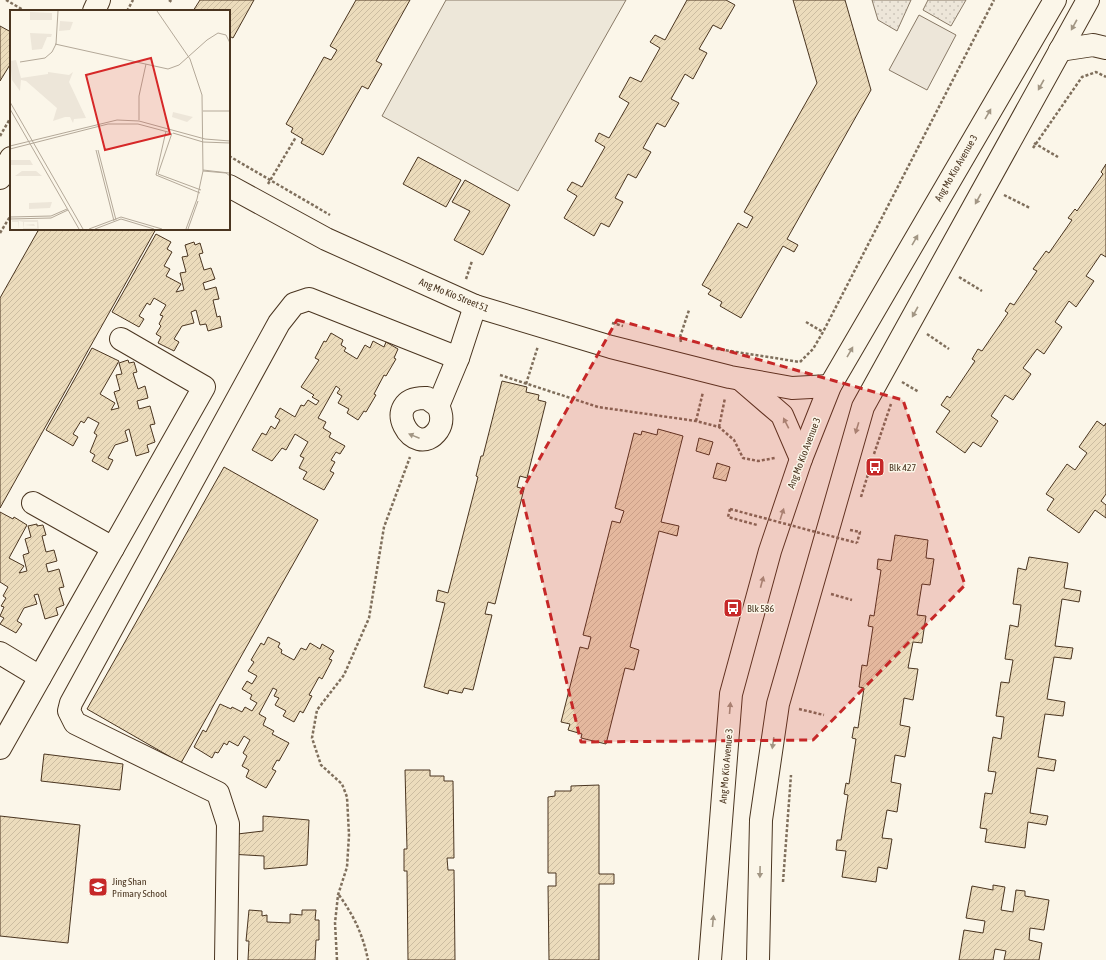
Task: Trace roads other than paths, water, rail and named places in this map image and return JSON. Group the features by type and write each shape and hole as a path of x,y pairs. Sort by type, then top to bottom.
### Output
{"main road":[{"path":"94,10 99,0"},
{"name":"Ang Mo Kio Avenue 3","path":"710,960 731,694 770,551 800,459 830,386 1055,0"},
{"path":"758,960 761,820 778,704 863,407 1088,0"},
{"path":"1060,50 1093,45 1106,48"},
{"path":"0,178 10,160"},
{"name":"Ang Mo Kio Street 51","path":"230,187 326,240 475,306 611,347 740,379 792,388 830,386"},
{"path":"226,960 228,824 218,793 75,723 69,711 71,703 276,330 294,304 309,299 458,358"},
{"path":"438,406 427,398 413,400 404,408 401,415 403,427 407,432 418,438 431,436 440,426 441,412 438,406 458,358 475,306"},
{"path":"0,748 204,387 121,339"},
{"name":"Ang Mo Kio Street 51","path":"740,379 782,415 800,459"},
{"path":"32,502 113,548"},
{"path":"0,653 40,677"}],"place":[{"name":"Blk 427","path":"875,467"},
{"name":"Blk 586","path":"733,608"},
{"name":"Jing Shan Primary School","path":"98,887"}]}
